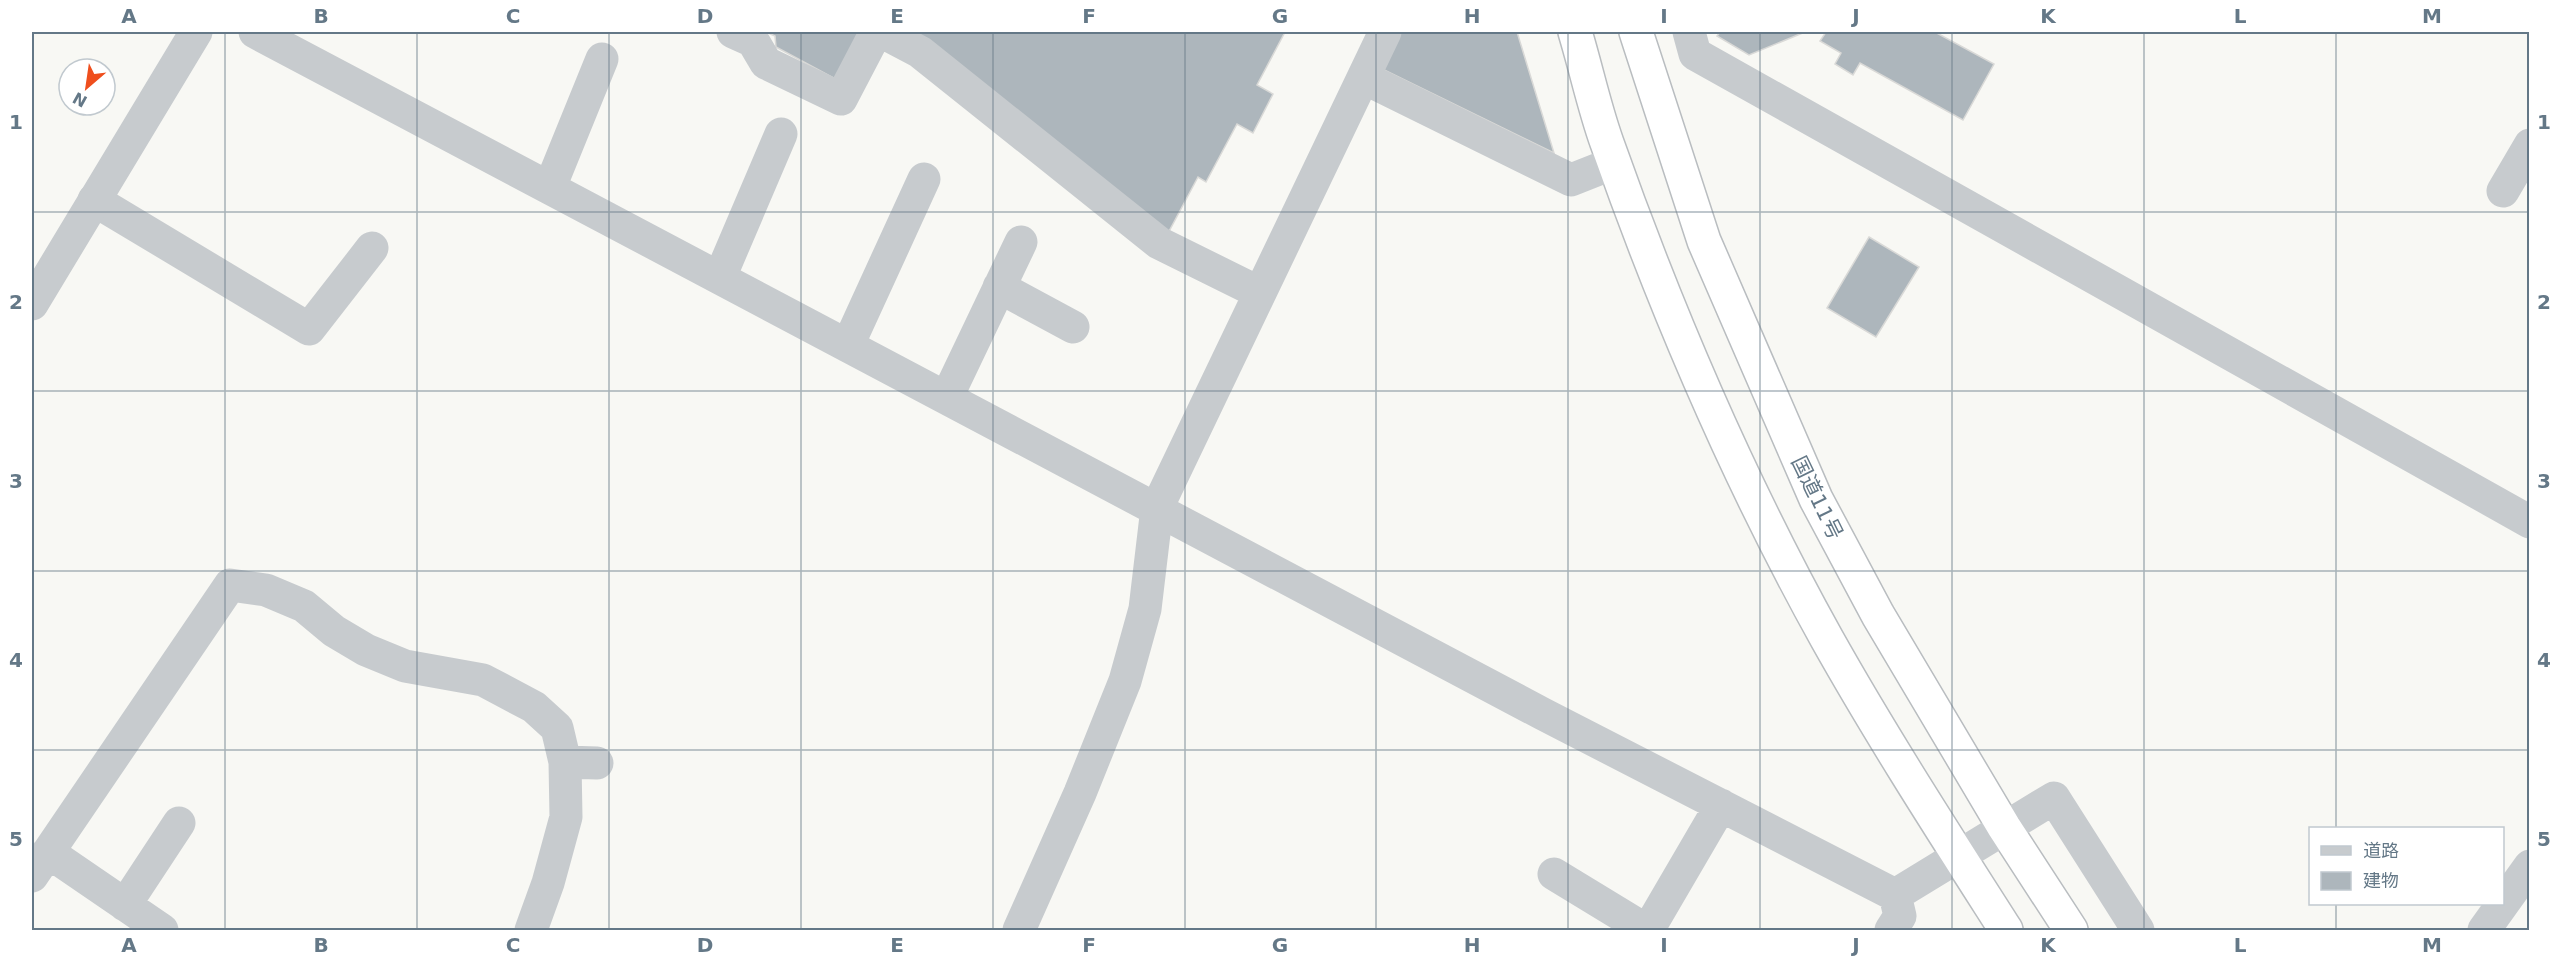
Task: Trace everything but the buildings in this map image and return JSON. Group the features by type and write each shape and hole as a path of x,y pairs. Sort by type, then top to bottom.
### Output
{"highway":[{"path":"1575,32 1606,141 1650,263 1697,374 1764,518 1828,640 2006,930"},
{"name":"国道11号","path":"1636,32 1704,242 1816,499 1878,615 2004,827 2071,930"}],"street":[{"path":"32,304 196,32"},
{"path":"255,32 1543,714 1895,895 1900,916 1891,930"},
{"path":"733,32 753,41 766,63 841,99 876,32"},
{"path":"882,32 920,52 1159,243 1260,293"},
{"path":"1019,930 1080,793 1125,681 1145,609 1157,508 1385,32"},
{"path":"1689,32 1695,54 2529,522"},
{"path":"550,187 602,59"},
{"path":"1364,78 1571,180 1614,163"},
{"path":"720,277 780,134"},
{"path":"2503,190 2529,145"},
{"path":"848,345 924,178"},
{"path":"94,200 309,329 372,248"},
{"path":"947,397 1021,242"},
{"path":"999,287 1073,327"},
{"path":"162,930 125,904 40,864 230,585 266,590 304,606 334,631 366,651 405,666 483,680 534,707 557,728 565,762 566,817 548,883 531,930"},
{"path":"565,762 597,762"},
{"path":"1895,895 2054,798 2138,930"},
{"path":"1554,874 1647,930 1721,805"},
{"path":"125,904 179,823"},
{"path":"2504,902 2529,866"},
{"path":"2484,930 2502,905"}]}
